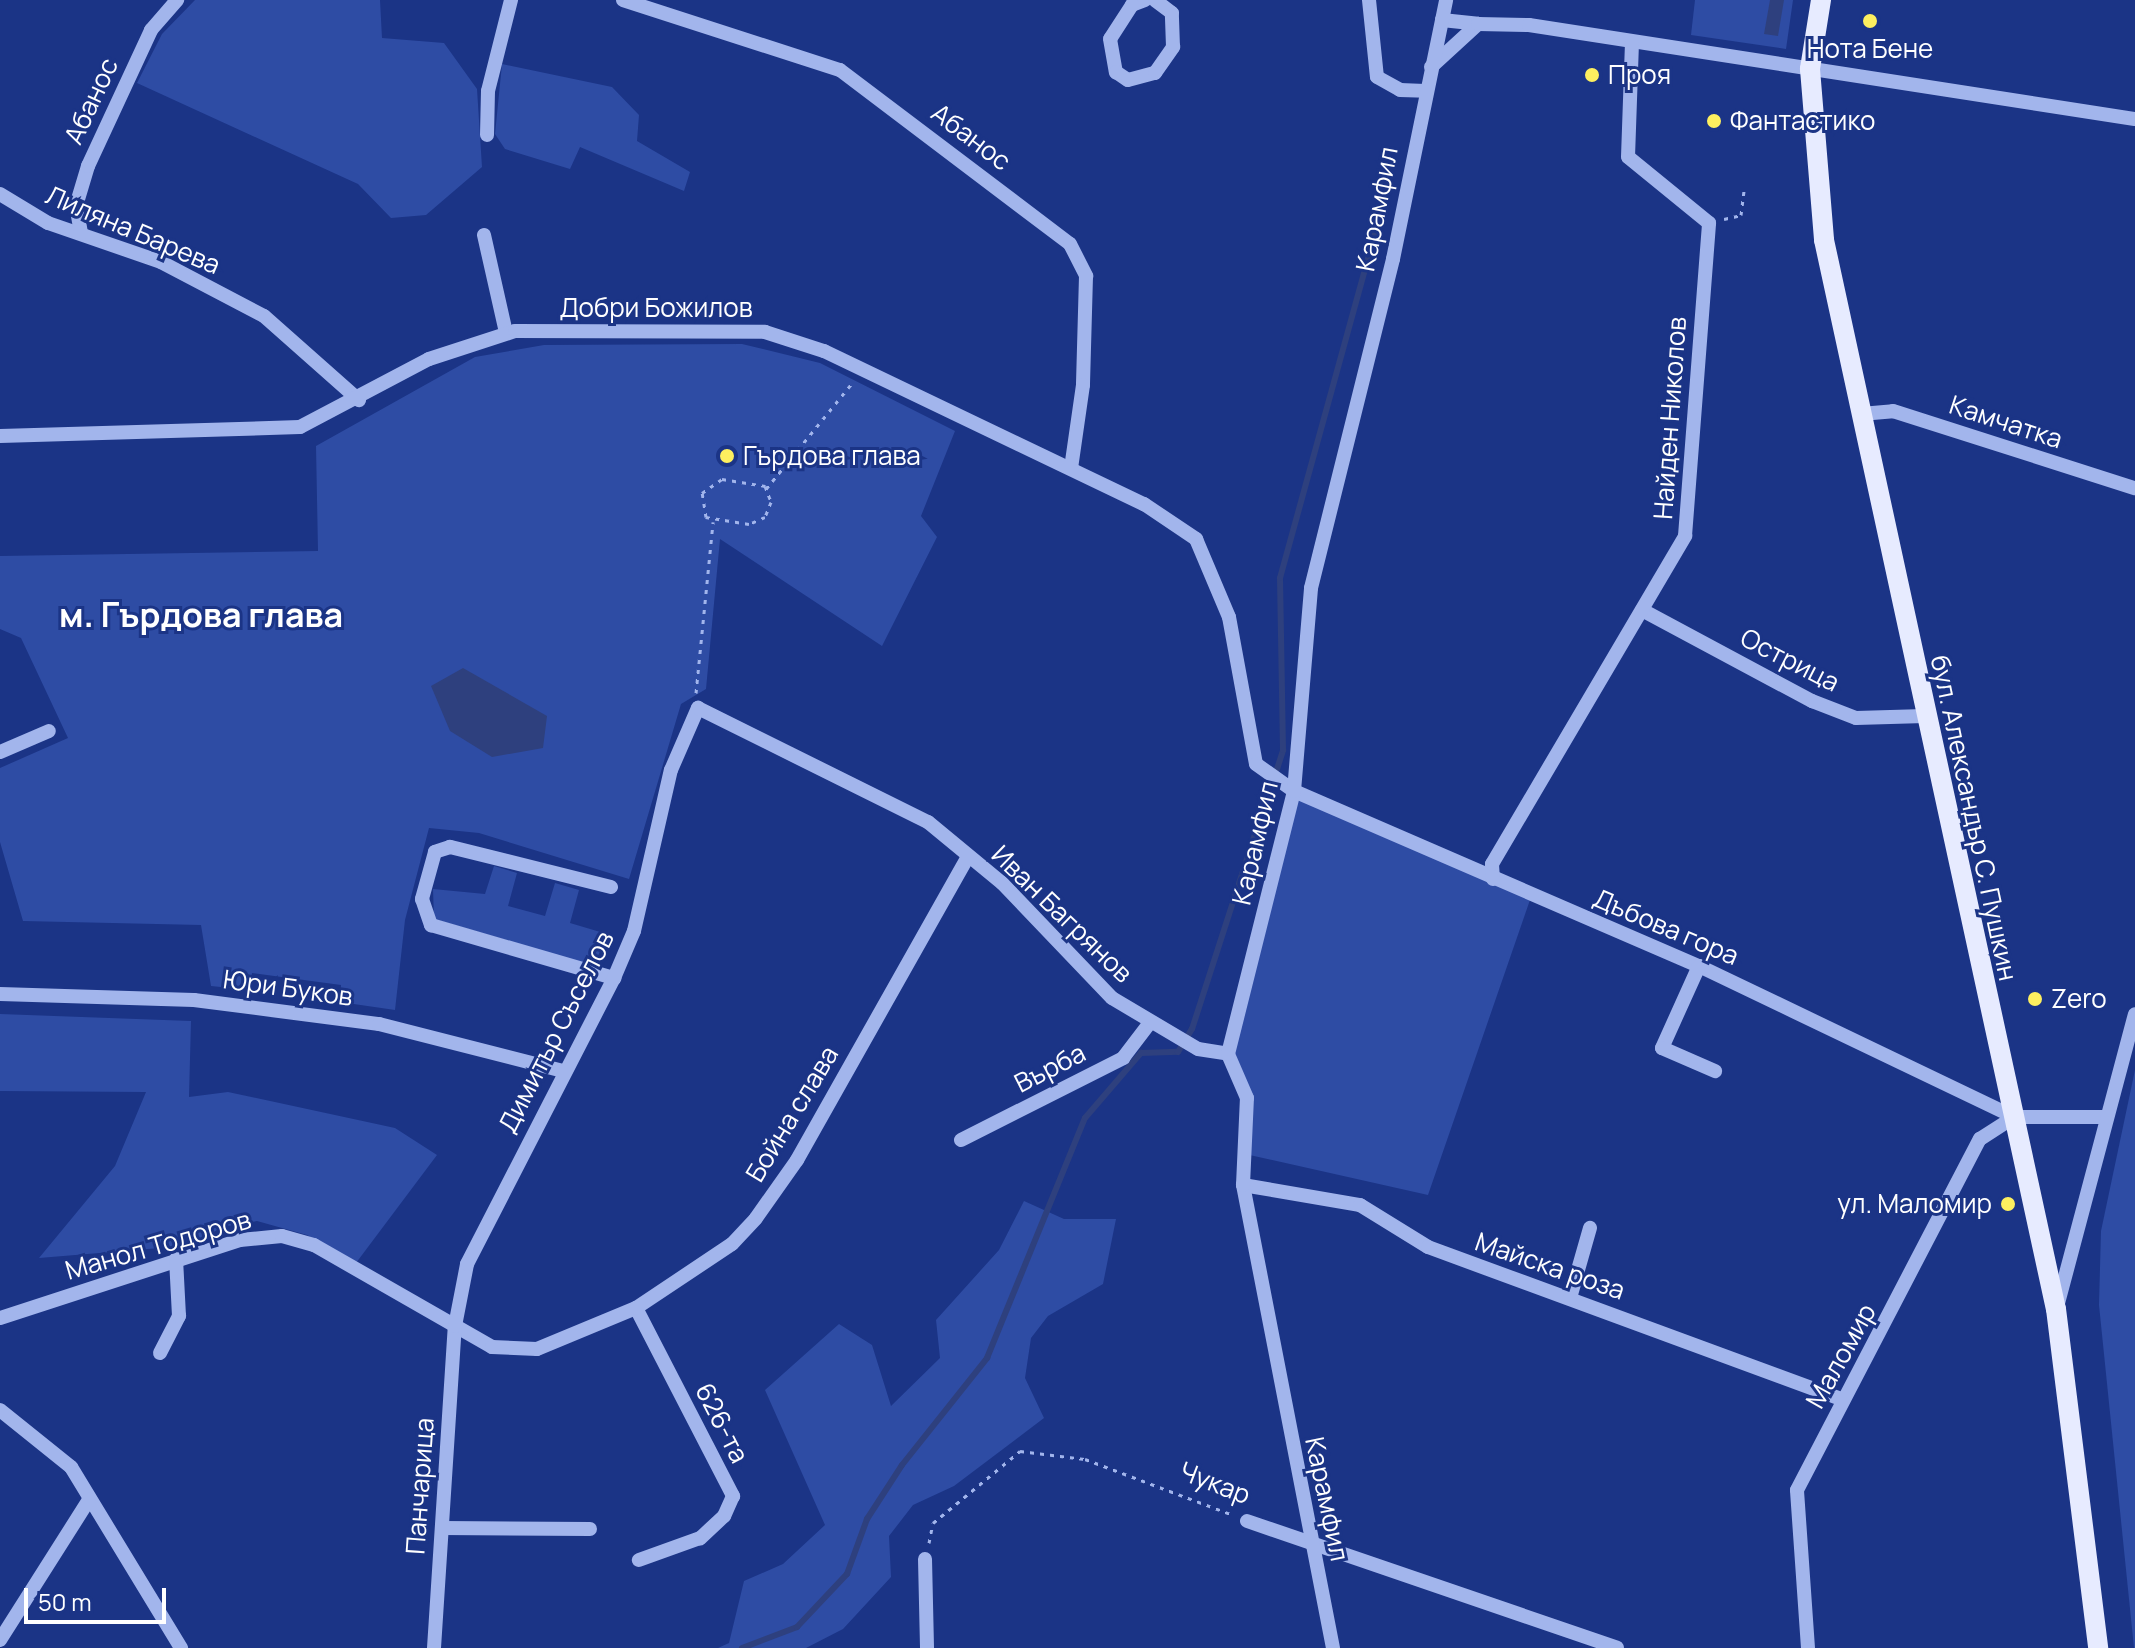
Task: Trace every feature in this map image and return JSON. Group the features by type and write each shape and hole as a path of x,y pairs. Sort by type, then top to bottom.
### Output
{"main road":[{"name":"бул. Александър С. Пушкин","path":"1821,0 1810,69 1824,240 2056,1309 2098,1648"}],"street":[{"name":"Абанос","path":"81,233 76,206 88,166 151,30 177,0"},
{"path":"487,135 488,91 511,0"},
{"name":"Абанос","path":"623,0 840,70 1070,244 1086,276 1083,385 1071,468"},
{"path":"1145,0 1132,5 1110,39 1112,64 1128,80 1155,73 1173,47 1172,13 1155,0"},
{"path":"1369,0 1377,77 1400,90 1425,91"},
{"name":"Карамфил","path":"1333,1648 1243,1185 1247,1098 1228,1054 1294,791 1311,588 1393,259 1446,0"},
{"path":"1442,20 1632,43 2135,119"},
{"path":"1430,68 1478,24"},
{"path":"1632,43 1628,157 1709,223"},
{"name":"Лиляна Барева","path":"0,194 81,233 161,262 264,316 359,400"},
{"name":"Найден Николов","path":"1493,879 1500,850 1685,536 1709,223"},
{"path":"484,235 506,333"},
{"name":"Добри Божилов","path":"0,436 245,434 300,427 359,400 429,359 506,333 765,332 860,368 1071,468 1196,539 1229,617 1256,764 1294,791"},
{"name":"Камчатка","path":"1861,414 1893,411 2135,488"},
{"name":"Острица","path":"1642,610 1812,701 1856,718 1925,716"},
{"name":"Иван Багрянов","path":"698,708 928,822 967,858 1002,883 1112,998 1149,1024 1198,1049 1228,1054"},
{"name":"Димитър Съселов","path":"455,1326 467,1264 614,978 634,931 671,770 698,708"},
{"path":"0,752 49,731"},
{"name":"Дъбова гора","path":"1294,791 1699,966 2014,1117"},
{"path":"611,887 450,847 435,852 422,899 431,925 614,978"},
{"name":"Бойна слава","path":"455,1326 492,1347 537,1349 636,1308 732,1244 756,1218 797,1160 967,858"},
{"path":"1699,966 1662,1048 1715,1071"},
{"name":"Юри Буков","path":"0,994 194,1000 379,1024 564,1071"},
{"path":"2056,1309 2135,1014"},
{"name":"Върба","path":"961,1140 1123,1058 1149,1024"},
{"path":"2014,1117 2107,1117"},
{"name":"Маломир","path":"1808,1648 1797,1490 1980,1139 2014,1117"},
{"name":"Майска роза","path":"1243,1185 1360,1205 1428,1247 1843,1400"},
{"path":"1570,1298 1590,1228"},
{"name":"Манол Тодоров","path":"0,1318 176,1259 282,1236 314,1245 455,1326"},
{"path":"160,1353 179,1316 176,1259"},
{"name":"626-та","path":"636,1308 733,1496 724,1516 700,1538 639,1560"},
{"name":"Панчарица","path":"434,1648 455,1326"},
{"path":"0,1410 54,1447 181,1648"},
{"path":"0,1640 89,1500"},
{"name":"Чукар","path":"1247,1521 1617,1648"},
{"path":"442,1528 590,1529"},
{"path":"925,1559 927,1648"}],"path":[{"path":"1709,223 1741,215 1744,189"},
{"path":"713,522 757,522 769,510 766,489 860,368"},
{"path":"698,708 695,675 713,522 700,501 714,481 749,479 766,489"},
{"name":"Чукар","path":"925,1559 933,1523 1020,1451 1085,1459 1247,1521"}],"shaded area":[{"path":"195,0 380,0 382,38 444,43 477,89 482,167 426,215 391,218 358,184 137,83 162,34"},
{"path":"1695,0 1793,0 1786,49 1691,35"},
{"path":"1770,0 1784,0 1778,36 1764,34"},
{"path":"502,64 612,87 639,115 637,141 690,172 684,191 580,147 570,169 505,149 495,134"},
{"path":"742,344 820,363 955,431 921,516 937,537 882,646 720,539 706,689 681,704 629,879 479,833 429,828 405,920 395,1010 340,1002 341,985 252,973 250,990 211,986 201,925 23,921 0,842 0,768 68,738 21,638 0,629 0,556 318,551 316,446 475,357 544,345"},
{"path":"463,668 547,716 543,748 492,757 450,731 431,686"},
{"path":"1294,791 1531,897 1428,1195 1245,1154 1247,1098 1228,1054"},
{"path":"494,866 517,873 508,906 545,916 555,883 579,890 570,923 607,934 594,966 434,919 433,889 485,894"},
{"path":"0,1014 191,1021 189,1097 228,1092 395,1128 437,1155 356,1263 307,1235 257,1221 221,1227 196,1245 39,1258 115,1166 146,1092 0,1091"},
{"path":"2135,1070 2134,1648 2099,1305 2101,1231"},
{"path":"1024,1201 1064,1219 1116,1219 1103,1284 1048,1316 1031,1338 1025,1378 1044,1418 954,1486 913,1505 889,1536 891,1577 843,1629 806,1648 718,1648 729,1643 744,1581 783,1564 825,1525 765,1390 839,1324 872,1345 891,1406 940,1358 936,1320 999,1250"}],"waterway":[{"path":"1277,769 1283,750 1280,578 1385,196"},
{"path":"742,1648 797,1627 847,1574 867,1519 902,1465 987,1358 1085,1118 1141,1053 1178,1052 1192,1029 1269,791"}],"place":[{"name":"Нота Бене","path":"1870,21"},
{"name":"Проя","path":"1592,75"},
{"name":"Фантастико","path":"1714,121"},
{"name":"Гърдова глава","path":"727,456"},
{"name":"Zero","path":"2035,999"},
{"name":"ул. Маломир","path":"2008,1204"}],"district":[{"name":"м. Гърдова глава","path":"201,615"}]}
